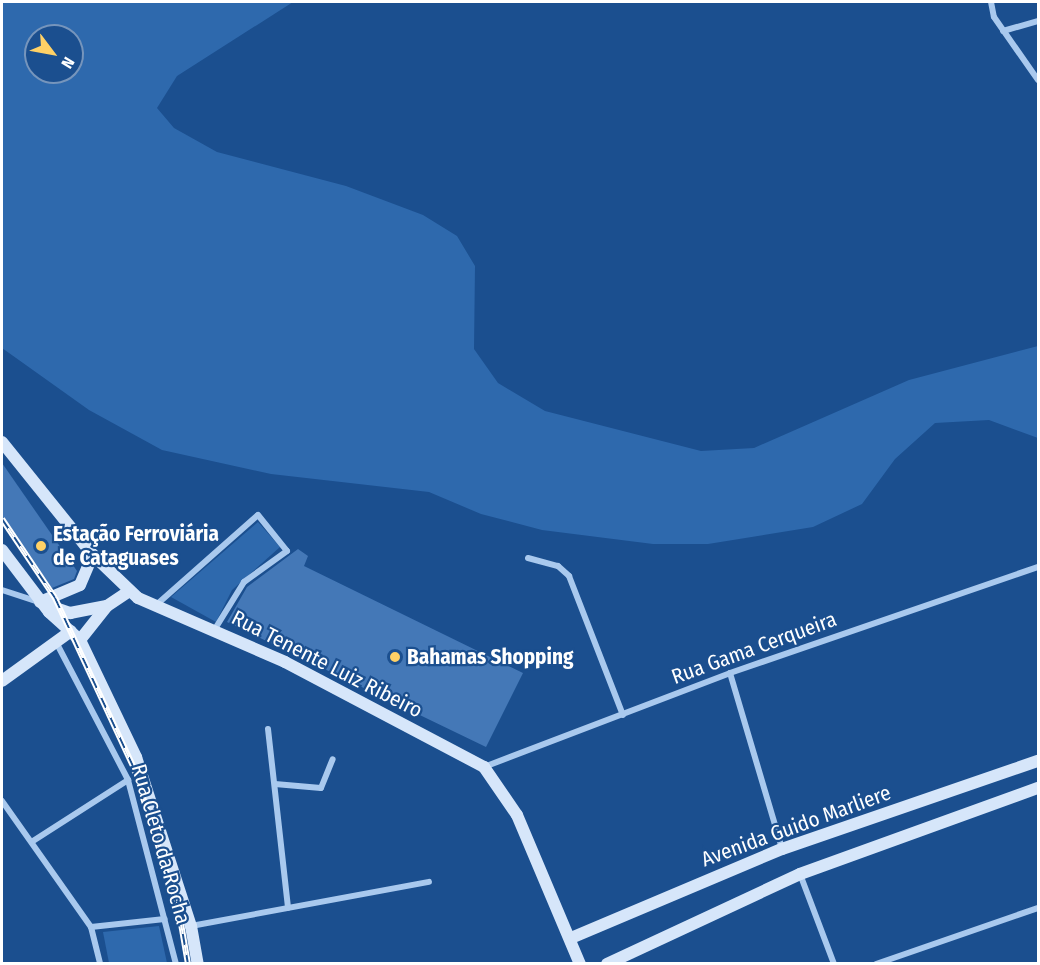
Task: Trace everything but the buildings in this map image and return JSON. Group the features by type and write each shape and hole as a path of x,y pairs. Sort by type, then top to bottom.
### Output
{"main road":[{"name":"Rua Tenente Luiz Ribeiro","path":"2,442 93,555 129,591 154,607 215,629 484,767 517,815 580,963"},
{"path":"2,550 67,638 136,757 191,926 198,963"},
{"path":"40,602 80,585 93,555"},
{"path":"2,681 67,638 129,591"},
{"path":"40,602 70,613 107,606"},
{"name":"Avenida Guido Marliere","path":"571,938 782,849 1038,761"},
{"path":"607,963 800,874 1038,788"}],"street":[{"path":"991,2 1003,31 1038,80"},
{"path":"1003,31 1038,21"},
{"path":"154,607 258,515 287,551 244,582 215,629"},
{"path":"528,558 558,566 569,576 623,715"},
{"name":"Rua Gama Cerqueira","path":"484,767 730,673 1038,567"},
{"path":"2,590 40,602"},
{"name":"Rua Cleto da Rocha","path":"67,638 128,780 176,963"},
{"path":"730,673 782,849"},
{"path":"268,729 288,908"},
{"path":"275,784 321,788 333,759"},
{"path":"33,841 128,780"},
{"path":"2,801 33,841 91,927 100,963"},
{"path":"800,874 834,963"},
{"path":"191,926 429,882"},
{"path":"876,963 1038,908"},
{"path":"91,927 165,919"}],"shaded area":[{"path":"2,2 293,2 177,76 157,108 174,128 217,152 346,186 423,215 457,236 475,266 474,349 498,383 545,411 701,451 754,448 909,380 1038,346 1038,438 989,420 935,423 895,459 862,504 813,527 708,544 653,544 542,530 481,514 429,492 271,474 162,450 89,410 2,348"},
{"path":"258,522 280,547 232,590 216,622 171,597"},
{"path":"159,926 167,963 109,963 103,932"}],"railway":[{"path":"2,519 55,598 133,766 179,912 188,964"}],"place":[{"name":"Estação Ferroviária de Cataguases","path":"41,546"},
{"name":"Bahamas Shopping","path":"395,657"}]}
